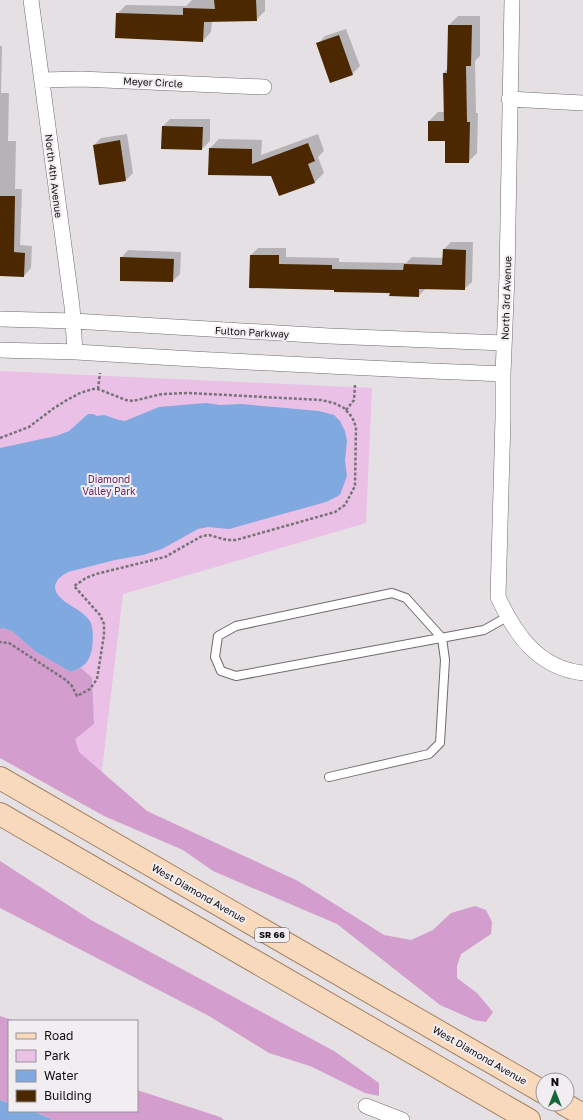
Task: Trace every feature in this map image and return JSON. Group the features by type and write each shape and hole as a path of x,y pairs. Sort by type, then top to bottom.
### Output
{"main road":[{"name":"West Diamond Avenue","path":"0,778 535,1087"},
{"path":"0,814 529,1120"}],"street":[{"name":"North 4th Avenue","path":"31,0 73,321 75,352"},
{"name":"North 3rd Avenue","path":"507,617 498,597 503,374 507,276 509,99 512,0"},
{"name":"Meyer Circle","path":"42,80 81,79 264,87"},
{"path":"509,99 583,103"},
{"name":"Fulton Parkway","path":"0,319 73,321 313,335 504,343"},
{"path":"0,350 75,352 312,366 503,374"},
{"path":"507,617 524,641 543,659 570,672 583,673"},
{"path":"366,1106 402,1120"}],"lane":[{"path":"329,777 429,754 440,743 446,660 442,638 406,598 392,593 236,626 218,636 215,657 221,671 236,676 442,638 484,630 507,617"}],"path":[{"path":"98,389 100,373"},
{"path":"346,410 354,400 355,385"},
{"path":"0,438 29,428 54,408 80,393 98,389 126,400 162,394 212,394 321,400 334,403 344,408 352,417 356,427 355,486 345,505 334,512 236,540 227,540 209,535 202,536 166,557 96,574 86,578 74,586 100,615 104,624 104,635 97,679 90,689 77,696 72,686 66,680 9,643 0,642"}],"green space":[{"name":"Diamond Valley Park","path":"0,371 372,388 366,523 123,594 100,786 0,698"}],"shaded area":[{"path":"3,628 12,631 36,652 71,672 81,668 92,678 94,724 75,739 79,752 147,811 298,881 384,935 411,940 433,930 451,913 475,906 486,910 492,922 491,934 461,954 457,966 457,978 477,993 493,1012 486,1022 474,1020 440,1005 337,924 213,871 183,850 104,816 0,758 0,629"},
{"path":"0,861 91,920 334,1051 379,1083 379,1096 365,1093 310,1066 269,1053 209,1016 0,908"},
{"path":"0,1016 12,1020 8,1020 8,1103 0,1100"},
{"path":"138,1090 220,1117 224,1120 53,1120 35,1112 138,1112"}],"water":[{"path":"206,403 220,405 241,404 319,411 334,415 340,421 345,431 347,441 345,461 347,476 340,495 326,502 229,529 208,527 198,529 162,549 64,574 56,582 56,592 62,599 87,617 93,631 92,649 89,658 83,666 71,672 36,652 12,631 3,628 0,629 0,448 56,436 69,431 88,414 97,416 104,415 125,421 159,407"},
{"path":"0,1100 8,1103 8,1112 35,1112 53,1120 0,1120"}],"building":[{"path":"214,0 256,0 257,21 204,22 203,42 115,38 116,13 183,15 183,8 215,9"},
{"path":"448,25 472,25 471,66 466,66 467,122 470,122 469,163 445,163 445,141 428,141 428,121 444,121 443,73 447,73"},
{"path":"339,35 353,75 330,83 316,43"},
{"path":"162,126 203,127 202,150 161,149"},
{"path":"120,140 126,181 99,185 93,145"},
{"path":"308,143 315,161 308,164 315,183 279,196 271,176 208,175 209,148 252,149 252,164"},
{"path":"0,196 15,196 14,252 25,253 24,277 0,276"},
{"path":"443,249 466,250 465,290 419,289 419,297 389,296 390,293 334,292 334,290 249,288 250,255 279,255 279,264 332,265 332,269 403,270 404,264 442,265"},
{"path":"120,257 174,259 173,282 120,281"}]}
